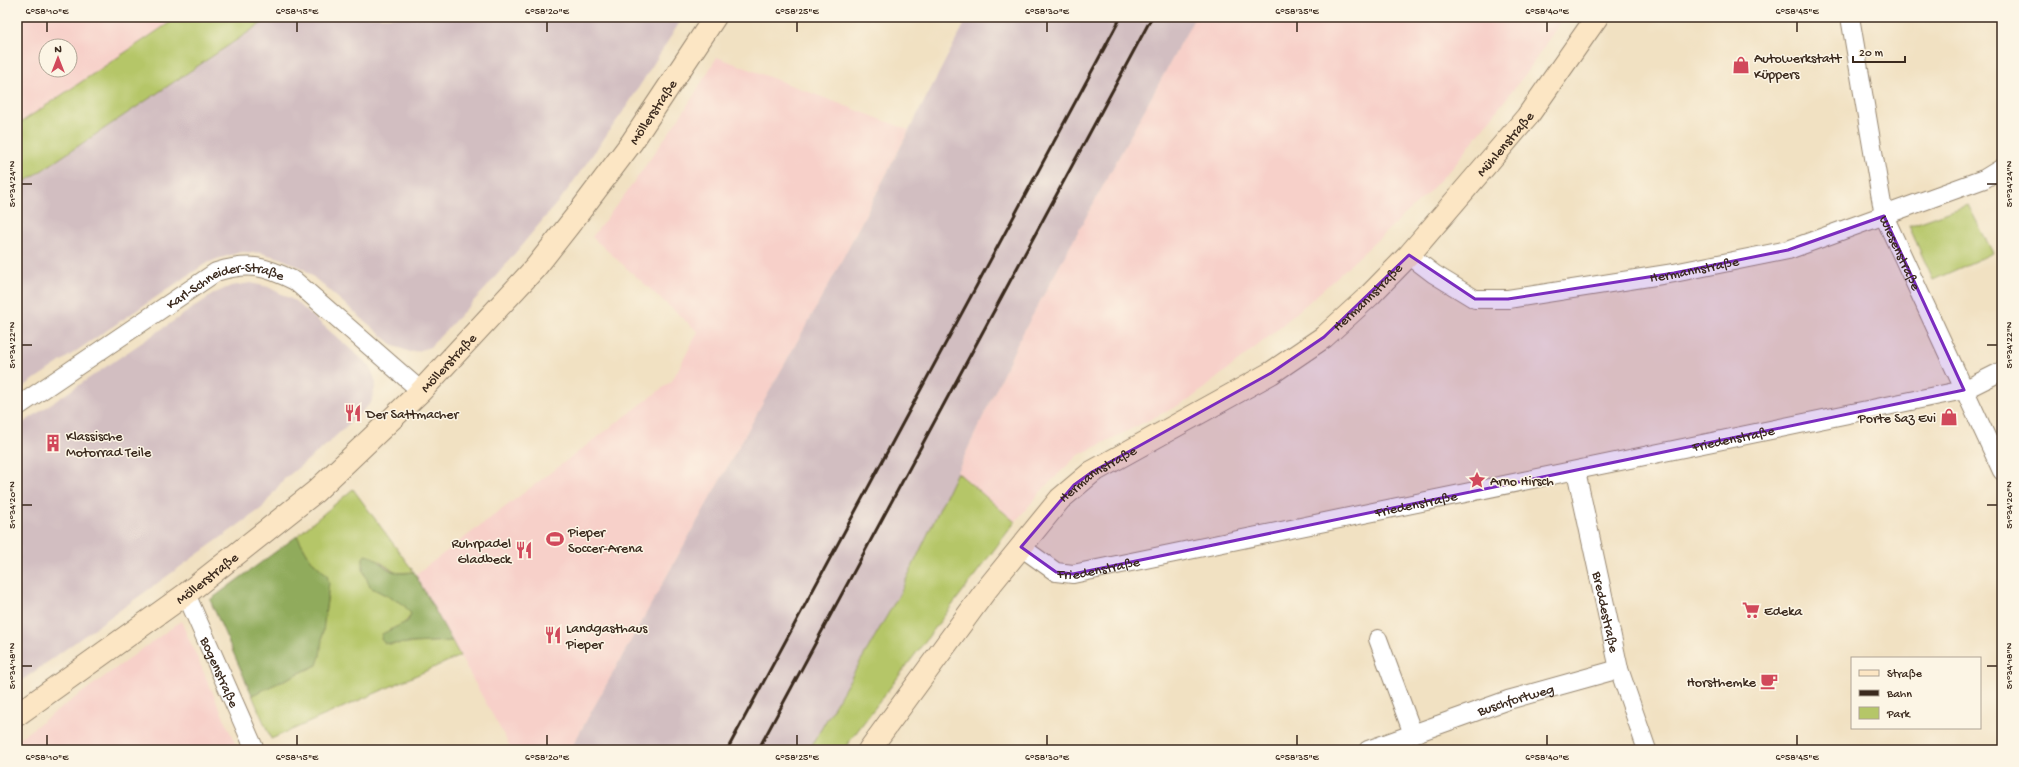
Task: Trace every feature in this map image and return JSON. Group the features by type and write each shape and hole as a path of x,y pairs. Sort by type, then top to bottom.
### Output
{"main road":[{"name":"Möllerstraße","path":"17,714 186,594 314,492 422,391 536,267 580,211 632,142 715,17"},
{"name":"Mühlenstraße","path":"1409,255 1527,117 1594,20"},
{"name":"Hermannstraße","path":"869,750 986,590 1055,504 1080,481 1092,472 1271,373 1324,337 1369,296 1409,255"}],"street":[{"name":"Wiesenstraße","path":"1850,17 1884,216 2002,471"},
{"name":"Hermannstraße","path":"1409,255 1434,274 1475,299 1508,299 1674,273 1788,250 1984,179 2002,168"},
{"name":"Karl-Schneider-Straße","path":"17,407 216,272 237,266 255,266 275,271 299,284 422,391"},
{"name":"Friedenstraße","path":"1021,547 1056,572 1072,574 1964,390 2002,371"},
{"name":"Breddestraße","path":"1576,471 1619,669 1647,750"},
{"name":"Bogenstraße","path":"186,594 255,750"},
{"path":"1378,639 1413,734"},
{"name":"Buschfortweg","path":"1368,750 1508,700 1619,669"}],"highlighted area":[{"path":"1884,216 1964,390 1073,574 1056,572 1021,547 1074,485 1092,472 1271,373 1324,337 1409,255 1475,299 1508,299 1674,273 1788,250"}],"shaded area":[{"path":"17,17 178,17 17,125"},
{"path":"271,17 683,17 627,106 566,192 486,288 430,347 410,352 394,346 304,269 280,258 261,253 241,252 205,264 17,391 17,187"},
{"path":"968,17 1195,17 1019,340 899,595 809,750 570,750 832,279"},
{"path":"1195,17 1564,17 1527,72 1455,164 1425,196 1326,287 1266,339 1189,400 1077,456 1044,488 1015,522 957,472 1019,340"},
{"path":"717,57 909,130 832,279 570,750 512,750 415,575 672,381 698,332 592,237 629,189 686,108"},
{"path":"251,283 268,287 295,301 370,366 376,383 371,403 325,446 283,480 262,508 17,684 17,427 215,293 231,286"},
{"path":"181,621 238,750 17,750 17,740"}],"green space":[{"path":"178,17 271,17 17,187 17,125"},
{"path":"1968,205 1993,253 1933,280 1909,226"},
{"path":"957,472 1015,522 843,750 809,750 899,595"},
{"path":"353,489 414,572 396,573 379,561 363,558 370,587 403,604 411,614 402,625 389,630 390,644 452,641 460,656 271,739 252,695 317,665 328,595 327,575 311,560 297,536"},
{"path":"297,536 311,560 327,575 329,583 320,656 317,665 252,695 210,600"},
{"path":"365,555 373,557 388,569 395,572 414,572 452,641 384,643 381,639 382,634 408,621 411,614 403,604 370,587 363,570 363,558"}],"railway":[{"path":"727,750 1121,17"},
{"path":"758,750 1152,17"}],"place":[{"name":"Autowerkstatt Küppers","path":"1741,65"},
{"name":"Der Sattmacher","path":"353,413"},
{"name":"Porte Saz Evi","path":"1949,417"},
{"name":"Klassische Motorrad Teile","path":"53,443"},
{"name":"Arno Hirsch","path":"1477,480"},
{"name":"Pieper Soccer-Arena","path":"555,539"},
{"name":"Ruhrpadel Gladbeck","path":"524,550"},
{"name":"Edeka","path":"1751,610"},
{"name":"Landgasthaus Pieper","path":"553,635"},
{"name":"Horsthemke","path":"1769,681"}]}
